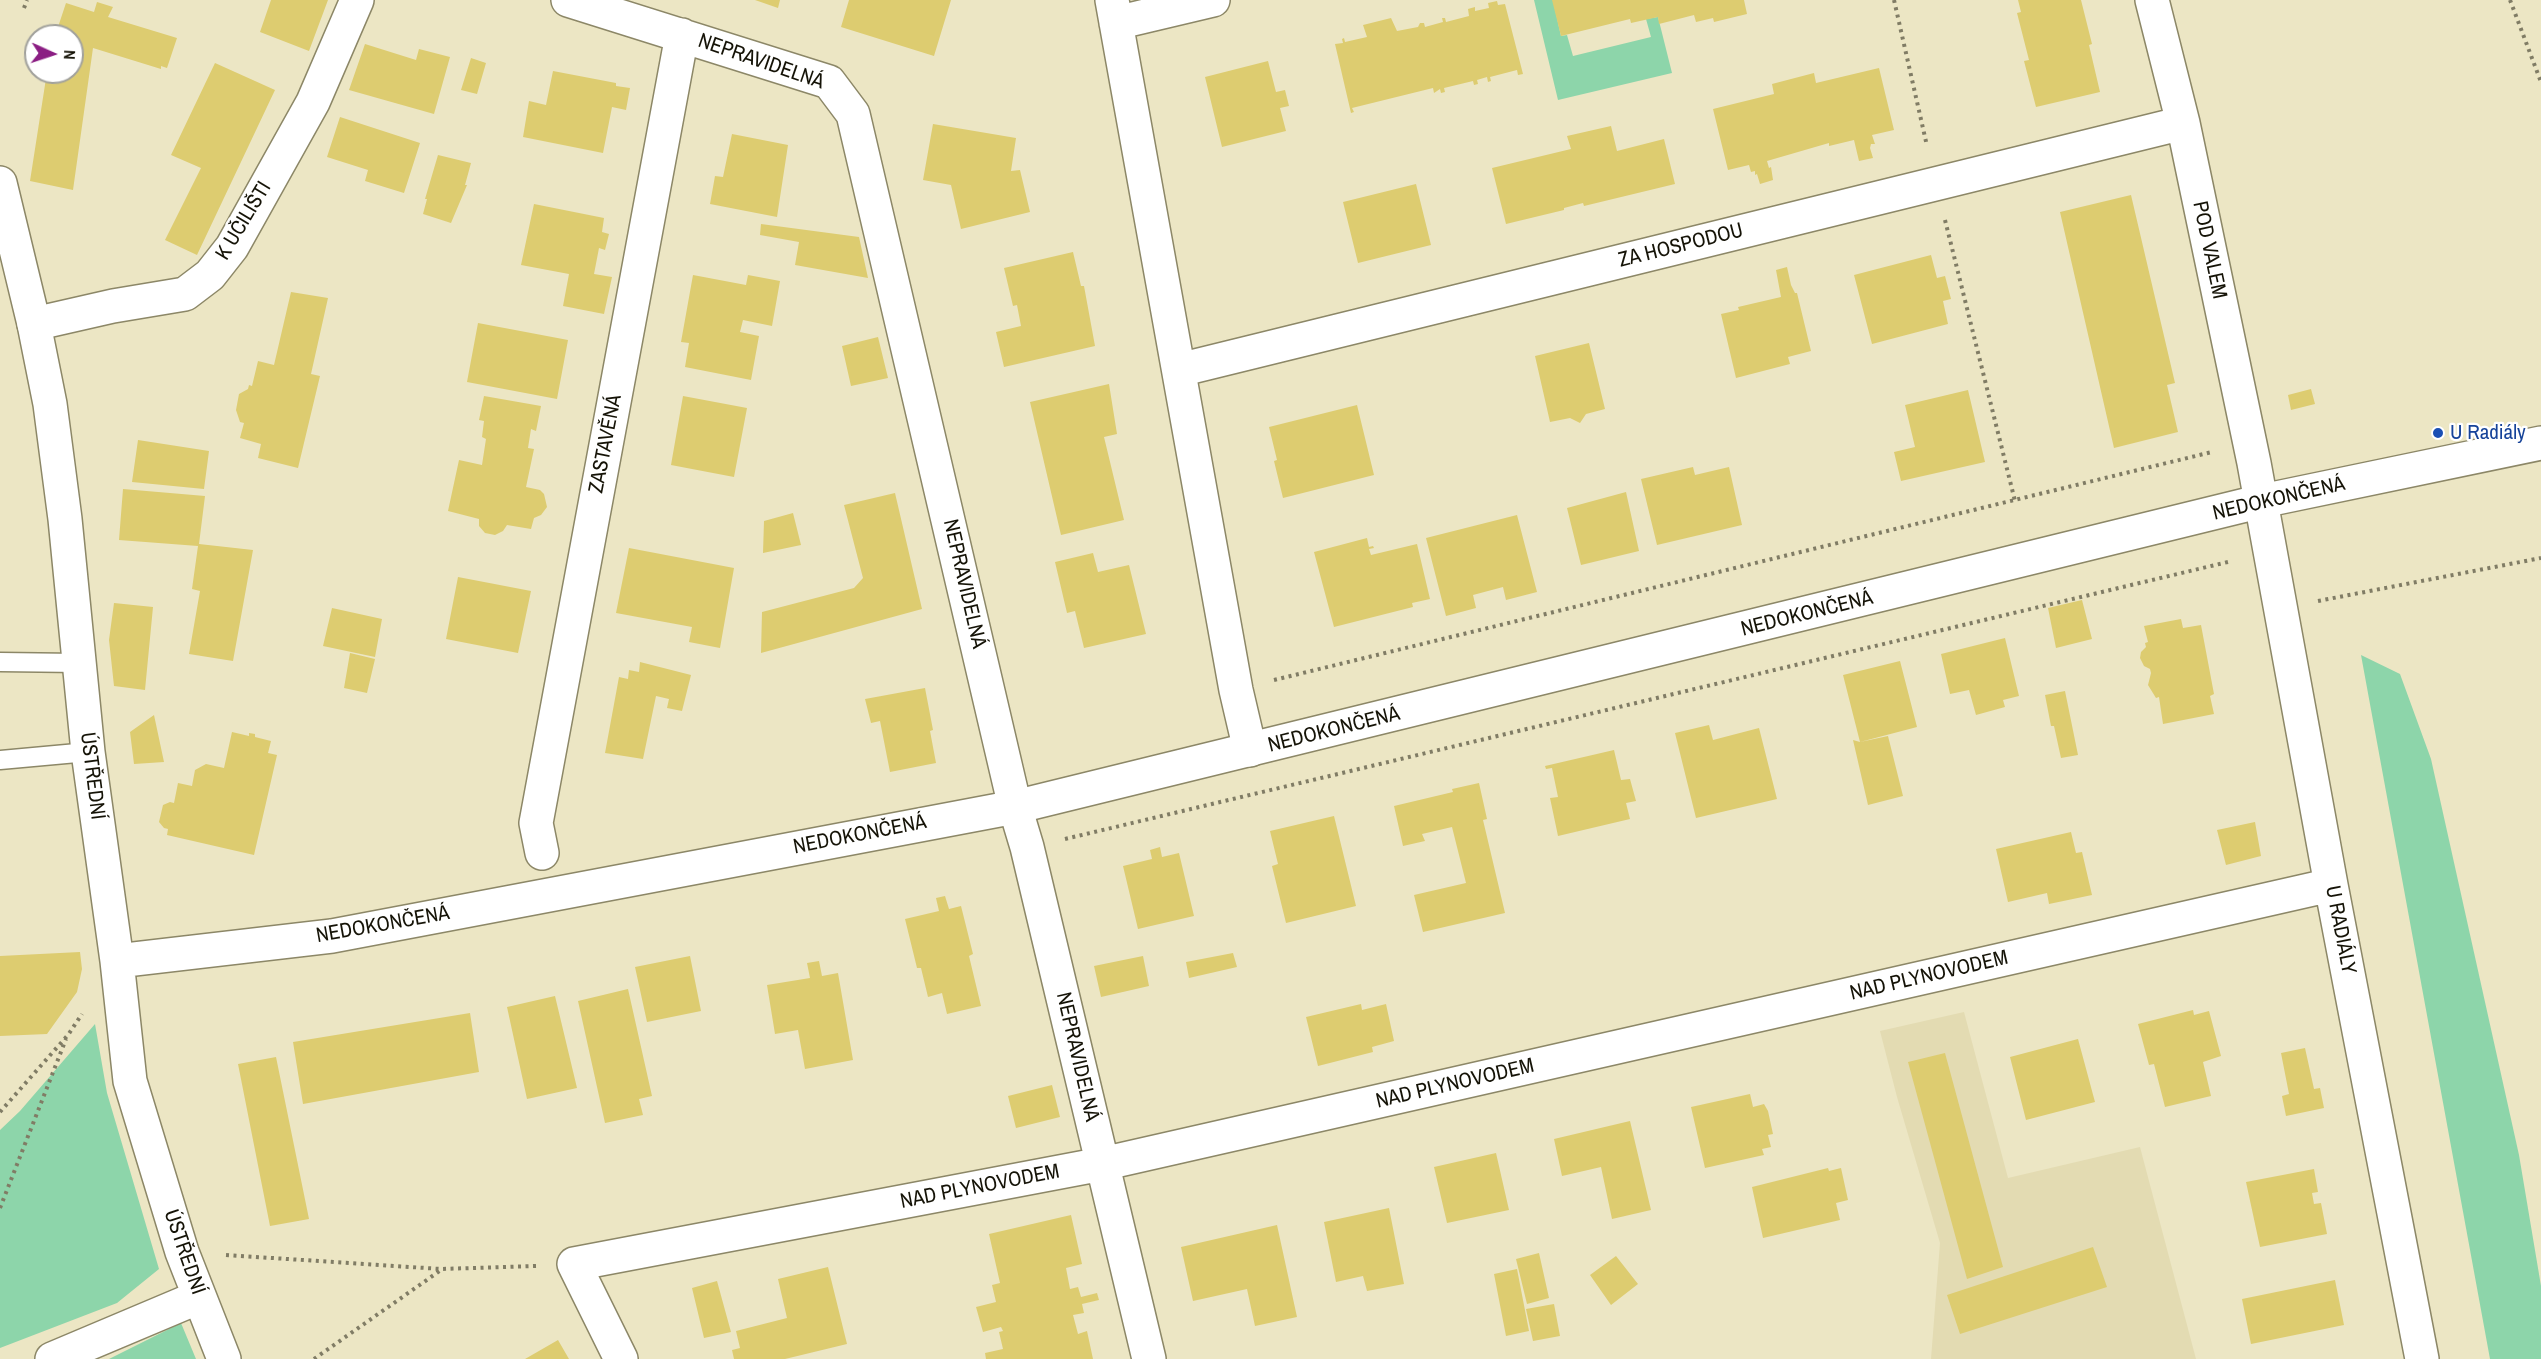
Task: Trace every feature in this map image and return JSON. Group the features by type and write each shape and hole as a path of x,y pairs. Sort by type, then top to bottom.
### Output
{"street":[{"name":"K UČILIŠTI","path":"34,324 113,306 185,294 210,275 232,247 313,102 357,0"},
{"name":"NEPRAVIDELNÁ","path":"568,0 829,82 853,114 1015,807 1027,847 1149,1359"},
{"path":"1214,0 1114,12 1236,690 1250,750"},
{"name":"POD VALEM","path":"2152,0 2183,123 2262,501"},
{"name":"ZASTAVĚNÁ","path":"542,853 536,823 682,35"},
{"name":"ZA HOSPODOU","path":"1179,370 2183,123"},
{"name":"ÚSTŘEDNÍ","path":"0,183 34,324 50,404 88,752 117,961 130,1081 182,1252 224,1359"},
{"name":"NEDOKONČENÁ","path":"117,961 332,936 1015,807 2262,501 2541,443"},
{"name":"U RADIÁLY","path":"2262,501 2331,885 2422,1359"},
{"name":"NAD PLYNOVODEM","path":"574,1264 1102,1164 2331,885"},
{"path":"574,1264 621,1359"},
{"path":"52,1359 199,1297"}],"lane":[{"path":"0,662 79,663"},
{"path":"0,760 88,752"}],"path":[{"path":"24,8 27,0"},
{"path":"1894,0 1936,184 2015,501"},
{"path":"2510,0 2541,82"},
{"path":"1236,690 2216,451 2254,463"},
{"path":"1065,839 2271,552"},
{"path":"2281,608 2541,558"},
{"path":"0,1112 68,1035 84,1010"},
{"path":"0,1208 68,1035"},
{"path":"219,1255 441,1269 574,1264"},
{"path":"314,1359 441,1269"}],"shaded area":[{"path":"1964,1012 2008,1178 2140,1147 2196,1359 1931,1359 1940,1243 1880,1031"}],"green space":[{"path":"1534,0 1553,0 1561,36 1567,35 1573,56 1651,37 1646,19 1658,17 1672,73 1558,100"},
{"path":"2361,655 2400,674 2431,759 2519,1155 2541,1286 2541,1359 2490,1359"},
{"path":"95,1024 107,1093 159,1269 117,1303 0,1348 0,1130 20,1111"},
{"path":"181,1323 196,1359 109,1359"}],"building":[{"path":"271,0 328,0 309,51 260,32"},
{"path":"755,0 780,0 778,8"},
{"path":"849,0 951,0 934,56 841,27"},
{"path":"1552,0 1744,0 1747,14 1714,22 1713,18 1696,22 1694,15 1659,24 1658,17 1631,23 1630,19 1561,36"},
{"path":"2018,0 2081,0 2092,44 2089,45 2100,92 2036,107 2024,61 2029,60 2017,13 2021,12"},
{"path":"1497,1 1498,5 1505,4 1523,74 1518,75 1517,70 1490,77 1491,81 1488,82 1487,77 1477,80 1478,84 1474,85 1473,81 1444,88 1445,92 1441,93 1440,89 1434,93 1433,88 1352,108 1354,112 1351,113 1335,44 1343,43 1344,38 1345,42 1367,37 1363,25 1391,18 1397,31 1418,27 1420,23 1424,23 1425,27 1443,22 1442,18 1445,18 1446,22 1469,16 1468,9 1475,7 1475,11 1489,8 1488,3"},
{"path":"97,2 113,7 108,17 177,38 167,68 161,66 161,69 93,48 73,190 30,181 45,84 84,84 84,24 59,24 66,3 94,12"},
{"path":"365,44 416,60 419,49 450,57 434,114 349,90"},
{"path":"471,58 486,63 477,94 461,90"},
{"path":"1268,61 1276,92 1285,90 1289,106 1280,108 1286,131 1222,147 1205,77"},
{"path":"215,63 275,90 197,255 165,240 201,168 171,155"},
{"path":"1879,68 1894,130 1872,135 1875,144 1871,144 1870,148 1873,158 1859,161 1854,140 1829,146 1829,143 1767,161 1769,168 1771,167 1773,180 1760,184 1757,174 1755,175 1755,171 1751,172 1749,165 1728,170 1713,109 1774,94 1772,84 1814,73 1816,83"},
{"path":"553,71 616,83 616,86 630,88 626,110 612,107 603,153 523,137 529,101 546,105"},
{"path":"340,117 420,143 404,193 365,181 368,170 327,157"},
{"path":"933,124 1016,138 1011,171 1020,170 1030,212 961,229 951,185 923,180"},
{"path":"1611,126 1617,151 1664,139 1675,184 1584,206 1583,203 1506,224 1492,168 1571,149 1567,136"},
{"path":"732,134 788,145 777,217 710,204 715,176 723,177"},
{"path":"438,155 471,163 465,185 467,185 451,223 423,214"},
{"path":"1416,184 1431,245 1358,263 1343,202"},
{"path":"2131,195 2175,383 2167,385 2178,432 2114,448 2060,212"},
{"path":"534,204 604,218 602,232 609,234 605,250 599,248 594,274 612,277 604,314 563,306 569,274 521,265"},
{"path":"761,224 859,237 868,278 795,265 799,242 760,235"},
{"path":"1073,252 1081,286 1084,286 1095,346 1004,367 996,332 1021,326 1017,305 1013,306 1004,268"},
{"path":"1931,255 1937,278 1945,276 1951,299 1943,301 1948,324 1872,344 1854,275"},
{"path":"1787,267 1791,285 1797,293 1811,351 1788,357 1790,364 1736,378 1721,314 1739,310 1738,307 1781,297 1776,270"},
{"path":"693,275 746,285 748,275 780,281 772,326 743,320 740,332 759,336 751,380 685,367 689,343 681,342"},
{"path":"291,292 328,298 311,374 320,376 298,468 258,458 261,444 240,438 244,423 240,422 236,410 239,394 248,389 249,385 252,386 258,361 274,365"},
{"path":"478,323 568,340 557,399 467,382"},
{"path":"878,337 888,378 851,386 842,346"},
{"path":"1589,343 1605,409 1586,414 1580,423 1570,418 1550,422 1535,356"},
{"path":"1109,384 1117,434 1104,437 1124,520 1061,535 1030,402"},
{"path":"2311,389 2315,404 2291,410 2288,395"},
{"path":"1968,390 1985,462 1901,481 1894,452 1915,447 1905,405"},
{"path":"484,396 541,406 536,431 531,429 528,448 534,449 526,487 540,490 544,494 547,507 541,515 534,518 531,529 507,525 503,531 495,535 485,533 479,526 479,519 448,511 459,460 482,465 486,439 482,437 484,421 479,420"},
{"path":"683,396 747,408 734,477 671,465"},
{"path":"1357,405 1374,475 1283,498 1269,427"},
{"path":"138,440 209,451 204,489 132,482"},
{"path":"1693,467 1695,475 1729,467 1742,525 1657,545 1641,479"},
{"path":"123,489 205,496 199,544 253,550 233,661 189,654 200,591 192,589 198,546 119,540"},
{"path":"1626,492 1639,551 1581,565 1567,508"},
{"path":"895,493 922,609 761,653 762,612 854,588 863,578 844,505"},
{"path":"793,513 801,545 763,553 764,521"},
{"path":"1517,515 1537,592 1506,600 1503,587 1473,595 1476,608 1446,616 1426,538"},
{"path":"1367,538 1369,547 1374,548 1369,549 1371,555 1417,544 1430,599 1412,603 1413,607 1334,627 1314,552"},
{"path":"629,548 734,568 720,648 689,642 692,627 616,613"},
{"path":"1093,553 1098,572 1129,565 1146,634 1084,648 1075,611 1067,613 1055,562"},
{"path":"458,577 531,591 518,653 446,639"},
{"path":"2082,600 2092,639 2056,648 2048,608"},
{"path":"114,603 153,607 145,690 114,686 109,640"},
{"path":"332,608 382,619 375,657 323,646"},
{"path":"2181,619 2183,628 2201,625 2214,694 2210,696 2214,714 2163,724 2159,697 2156,698 2148,685 2150,669 2144,666 2140,658 2141,652 2146,647 2145,643 2148,642 2144,626"},
{"path":"2005,638 2019,696 2003,700 2005,707 1976,715 1969,690 1950,694 1941,654"},
{"path":"350,653 375,659 367,693 344,688"},
{"path":"1900,661 1917,727 1860,742 1843,675"},
{"path":"640,662 691,675 682,711 667,708 669,699 656,696 643,759 605,753 619,677 628,679 629,670 639,672"},
{"path":"925,688 933,730 930,731 936,763 890,772 880,721 871,723 865,699"},
{"path":"2065,691 2078,755 2061,758 2054,726 2051,726 2045,695"},
{"path":"154,715 164,762 134,764 130,732"},
{"path":"1709,725 1713,740 1759,728 1777,799 1696,818 1675,733"},
{"path":"232,732 249,736 249,733 255,734 255,737 271,741 268,753 277,755 254,855 167,835 168,829 159,822 163,805 174,803 178,783 192,786 195,770 206,764 224,768"},
{"path":"1888,736 1903,796 1868,805 1853,740 1860,742"},
{"path":"1614,750 1621,780 1630,779 1636,801 1626,803 1630,819 1558,836 1550,798 1558,797 1552,768 1546,769 1545,766"},
{"path":"1479,783 1487,819 1483,820 1505,913 1423,932 1414,895 1466,883 1452,827 1422,834 1425,841 1403,846 1394,806 1453,792 1452,789"},
{"path":"1334,816 1356,906 1286,923 1272,866 1278,864 1270,831"},
{"path":"2255,822 2261,856 2226,865 2217,830"},
{"path":"2071,832 2076,853 2082,852 2092,895 2049,904 2047,893 2008,902 1996,849"},
{"path":"1160,847 1162,857 1179,853 1194,916 1138,929 1123,866 1152,859 1150,850"},
{"path":"945,896 949,909 961,906 973,954 969,956 981,1006 947,1014 942,993 928,997 921,968 917,968 905,919 939,911 936,898"},
{"path":"80,952 82,969 77,992 47,1034 0,1036 0,956"},
{"path":"1233,953 1237,967 1189,978 1186,962"},
{"path":"690,956 701,1011 647,1022 635,967"},
{"path":"1143,956 1149,986 1101,997 1094,966"},
{"path":"819,961 822,976 838,973 853,1060 805,1069 798,1030 775,1034 767,985 810,978 807,963"},
{"path":"628,989 652,1096 639,1099 643,1115 605,1123 578,1001"},
{"path":"555,996 577,1088 527,1099 507,1007"},
{"path":"1361,1004 1362,1010 1386,1004 1394,1041 1372,1047 1373,1052 1318,1066 1306,1017"},
{"path":"2193,1010 2194,1015 2209,1011 2221,1056 2203,1062 2211,1096 2165,1107 2154,1064 2149,1065 2138,1024"},
{"path":"470,1013 479,1072 303,1104 293,1042"},
{"path":"2078,1039 2095,1102 2026,1120 2010,1057"},
{"path":"2305,1048 2314,1089 2320,1088 2324,1108 2286,1116 2282,1096 2289,1094 2281,1053"},
{"path":"1945,1053 2003,1267 1967,1279 1908,1062"},
{"path":"276,1057 309,1219 270,1226 238,1064"},
{"path":"1052,1085 1060,1117 1016,1128 1008,1096"},
{"path":"1750,1094 1753,1107 1764,1104 1768,1111 1773,1134 1768,1135 1771,1147 1762,1149 1764,1155 1705,1168 1691,1107"},
{"path":"1630,1121 1651,1210 1612,1219 1601,1167 1562,1176 1554,1139"},
{"path":"1496,1153 1509,1210 1447,1223 1434,1167"},
{"path":"1828,1168 1829,1171 1841,1168 1848,1200 1836,1203 1840,1220 1763,1238 1752,1187"},
{"path":"2314,1169 2318,1192 2312,1193 2314,1204 2321,1203 2327,1234 2260,1247 2246,1182"},
{"path":"1389,1208 1404,1284 1367,1291 1363,1276 1336,1282 1324,1222"},
{"path":"1071,1215 1082,1264 1066,1268 1070,1289 1078,1287 1081,1297 1097,1293 1099,1300 1082,1304 1084,1313 1073,1315 1078,1334 1087,1331 1093,1359 986,1359 985,1353 1003,1349 999,1332 1003,1331 1001,1327 983,1332 976,1307 996,1302 992,1285 1000,1283 989,1234"},
{"path":"1277,1225 1297,1317 1255,1326 1247,1289 1193,1301 1181,1247"},
{"path":"2093,1247 2107,1287 1960,1334 1947,1295"},
{"path":"1539,1253 1549,1298 1527,1304 1516,1259"},
{"path":"1616,1256 1638,1284 1611,1305 1590,1275"},
{"path":"828,1267 847,1344 785,1359 734,1359 732,1350 740,1348 736,1331 787,1318 778,1279"},
{"path":"1517,1269 1529,1331 1506,1336 1494,1274"},
{"path":"2335,1280 2344,1325 2251,1344 2242,1299"},
{"path":"717,1281 731,1332 704,1338 692,1288"},
{"path":"1554,1304 1560,1336 1533,1341 1526,1309"},
{"path":"558,1340 569,1359 525,1359"}],"place":[{"name":"U Radiály","path":"2438,433"}]}
